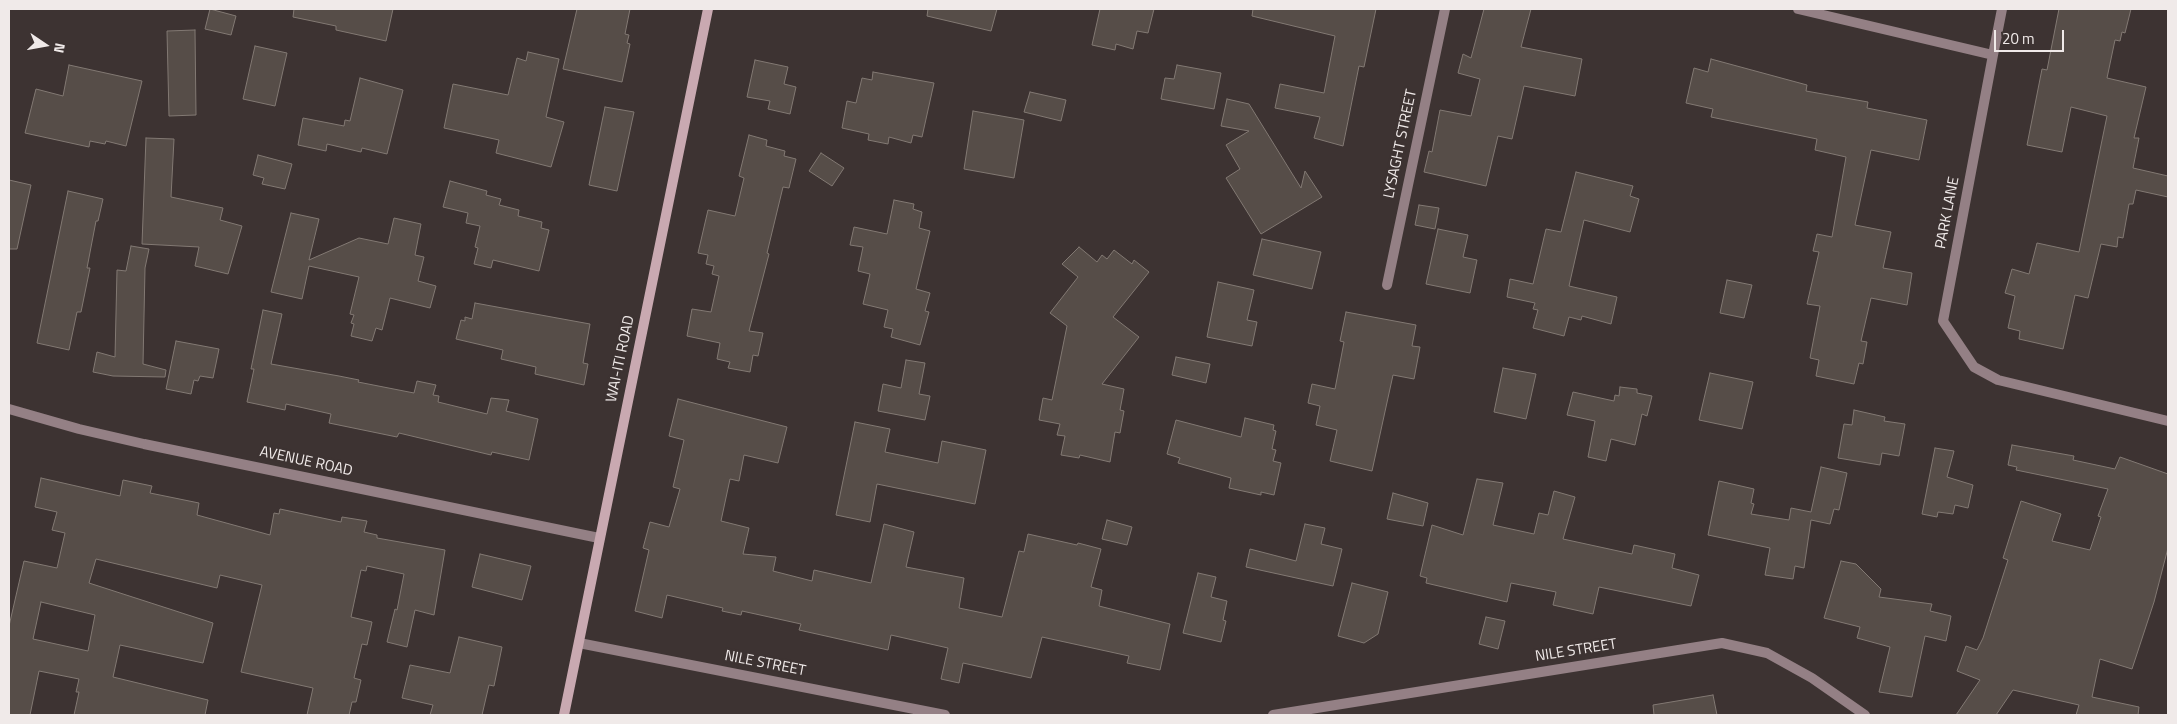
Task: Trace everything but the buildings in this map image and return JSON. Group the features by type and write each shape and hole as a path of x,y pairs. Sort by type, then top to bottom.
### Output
{"main road":[{"name":"WAI-ITI ROAD","path":"564,715 708,9"}],"street":[{"name":"LYSAGHT STREET","path":"1387,285 1445,9"},
{"path":"1798,9 1993,55"},
{"name":"PARK LANE","path":"2002,9 1943,321 1974,367 1998,380 2168,421"},
{"name":"AVENUE ROAD","path":"9,409 79,429 144,444 599,538"},
{"name":"NILE STREET","path":"579,643 945,715"},
{"name":"NILE STREET","path":"1273,715 1722,643 1767,653 1812,678 1865,715"}]}
